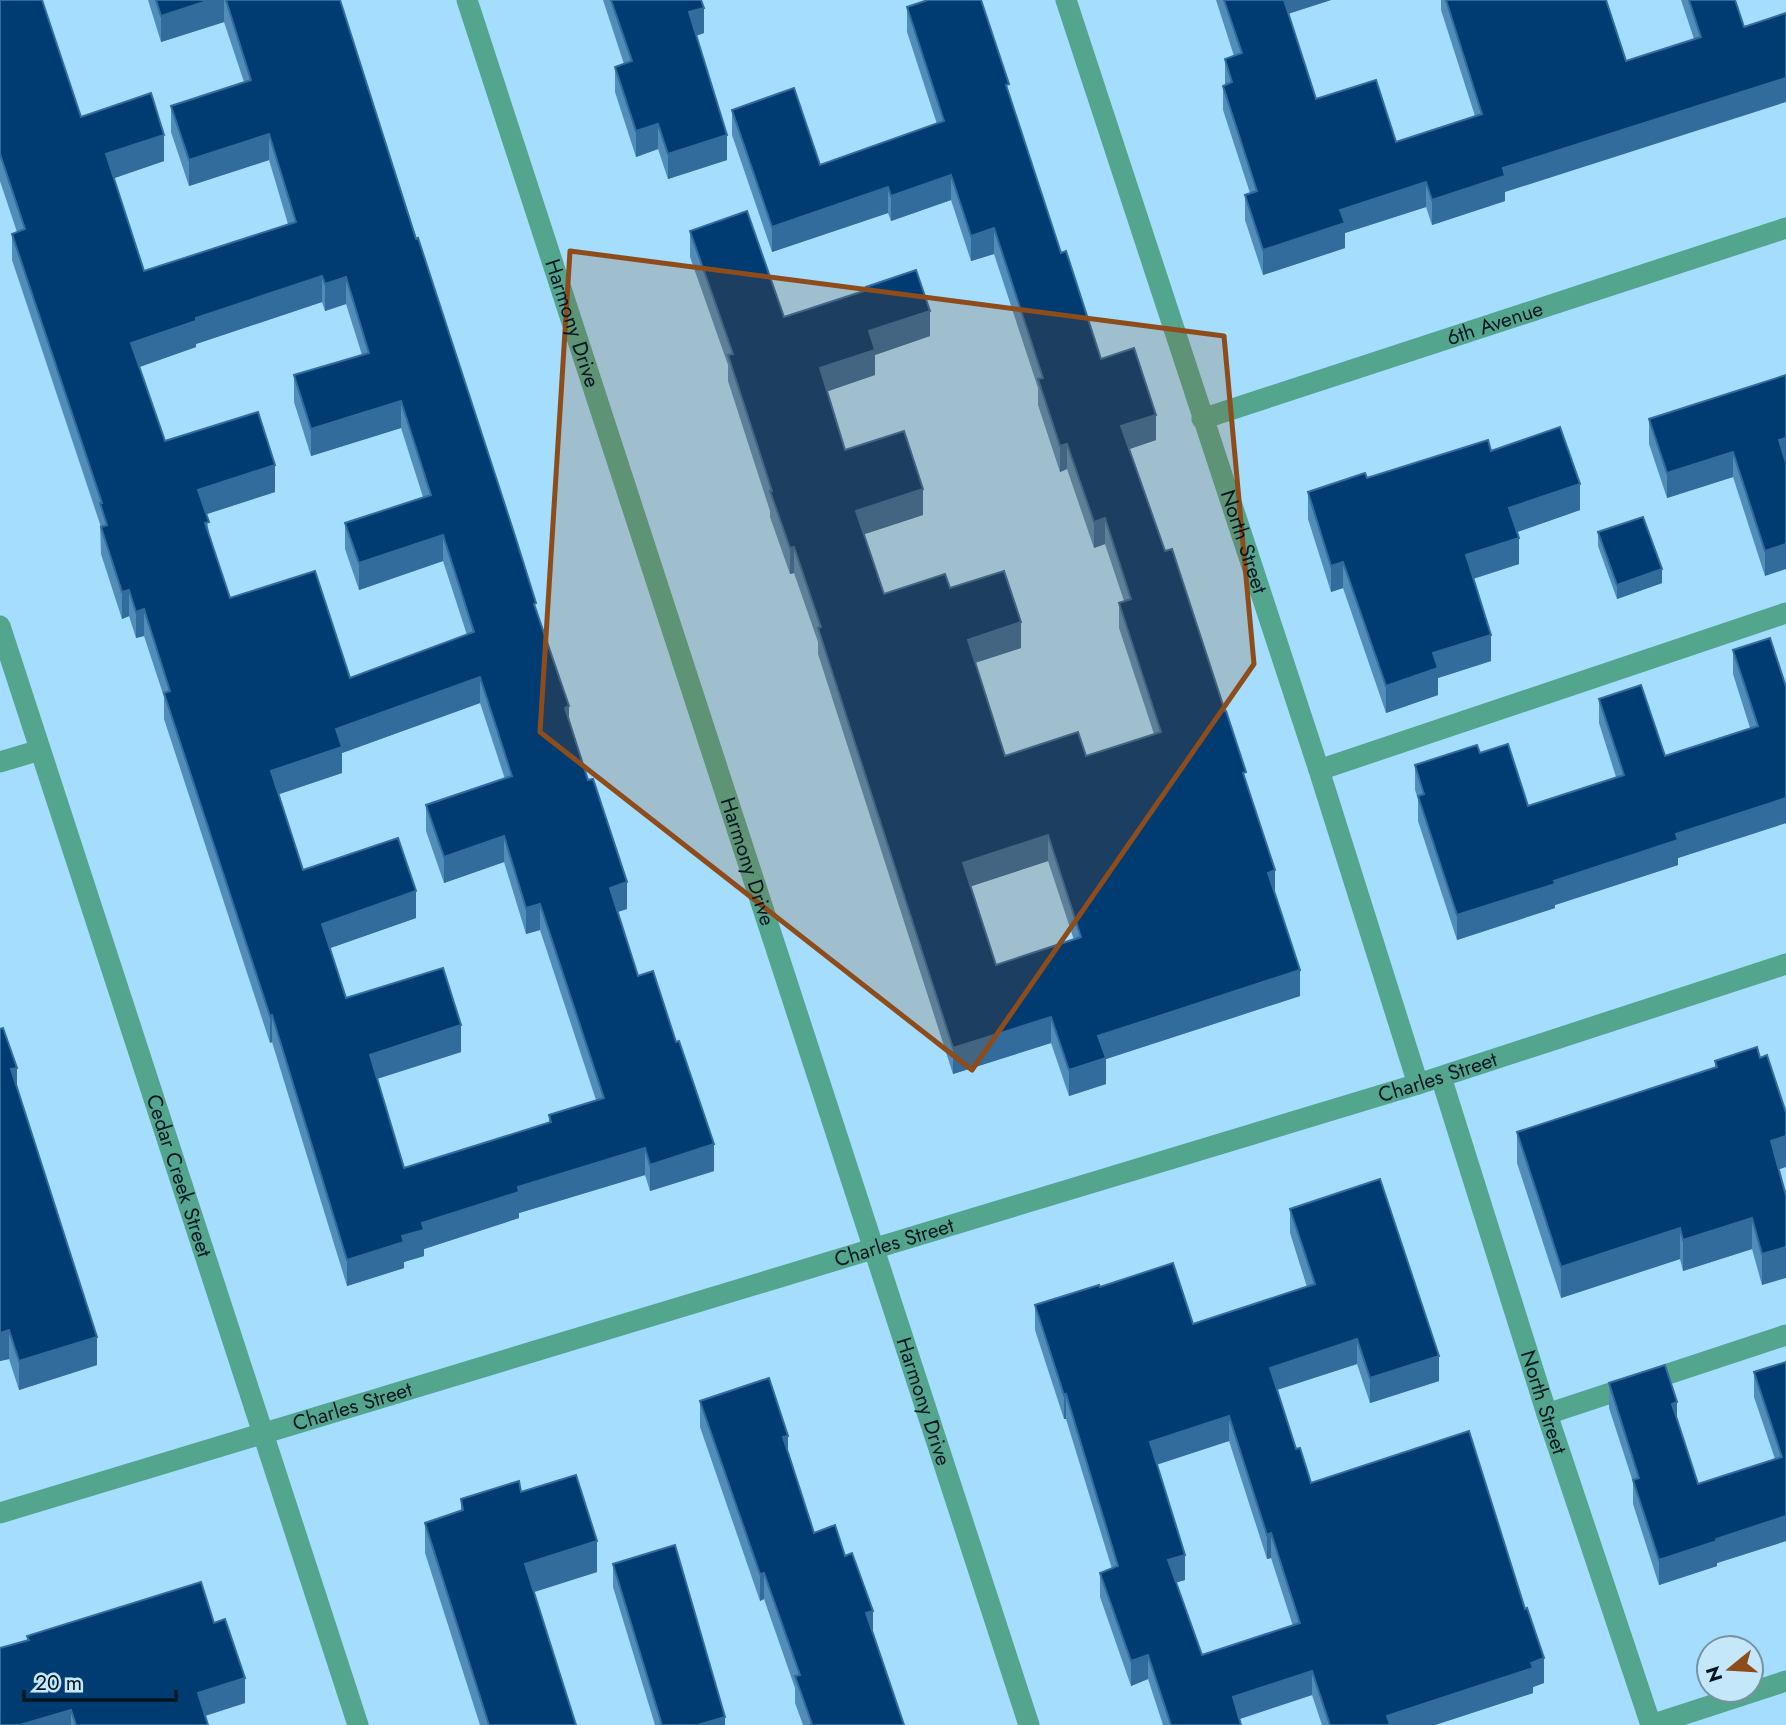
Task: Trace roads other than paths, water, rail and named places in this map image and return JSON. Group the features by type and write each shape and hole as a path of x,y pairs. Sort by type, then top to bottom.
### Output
{"street":[{"name":"Harmony Drive","path":"467,0 1029,1725"},
{"name":"North Street","path":"1066,0 1319,770 1418,1084"},
{"name":"6th Avenue","path":"1202,419 1786,228"},
{"path":"1319,770 1786,613"},
{"name":"Cedar Creek Street","path":"0,626 358,1725"},
{"path":"0,762 40,750"},
{"name":"Charles Street","path":"0,1513 1441,1077 1786,964"},
{"name":"North Street","path":"1441,1077 1547,1414 1651,1725"},
{"path":"1547,1414 1786,1335"},
{"path":"1651,1725 1786,1681"}]}
